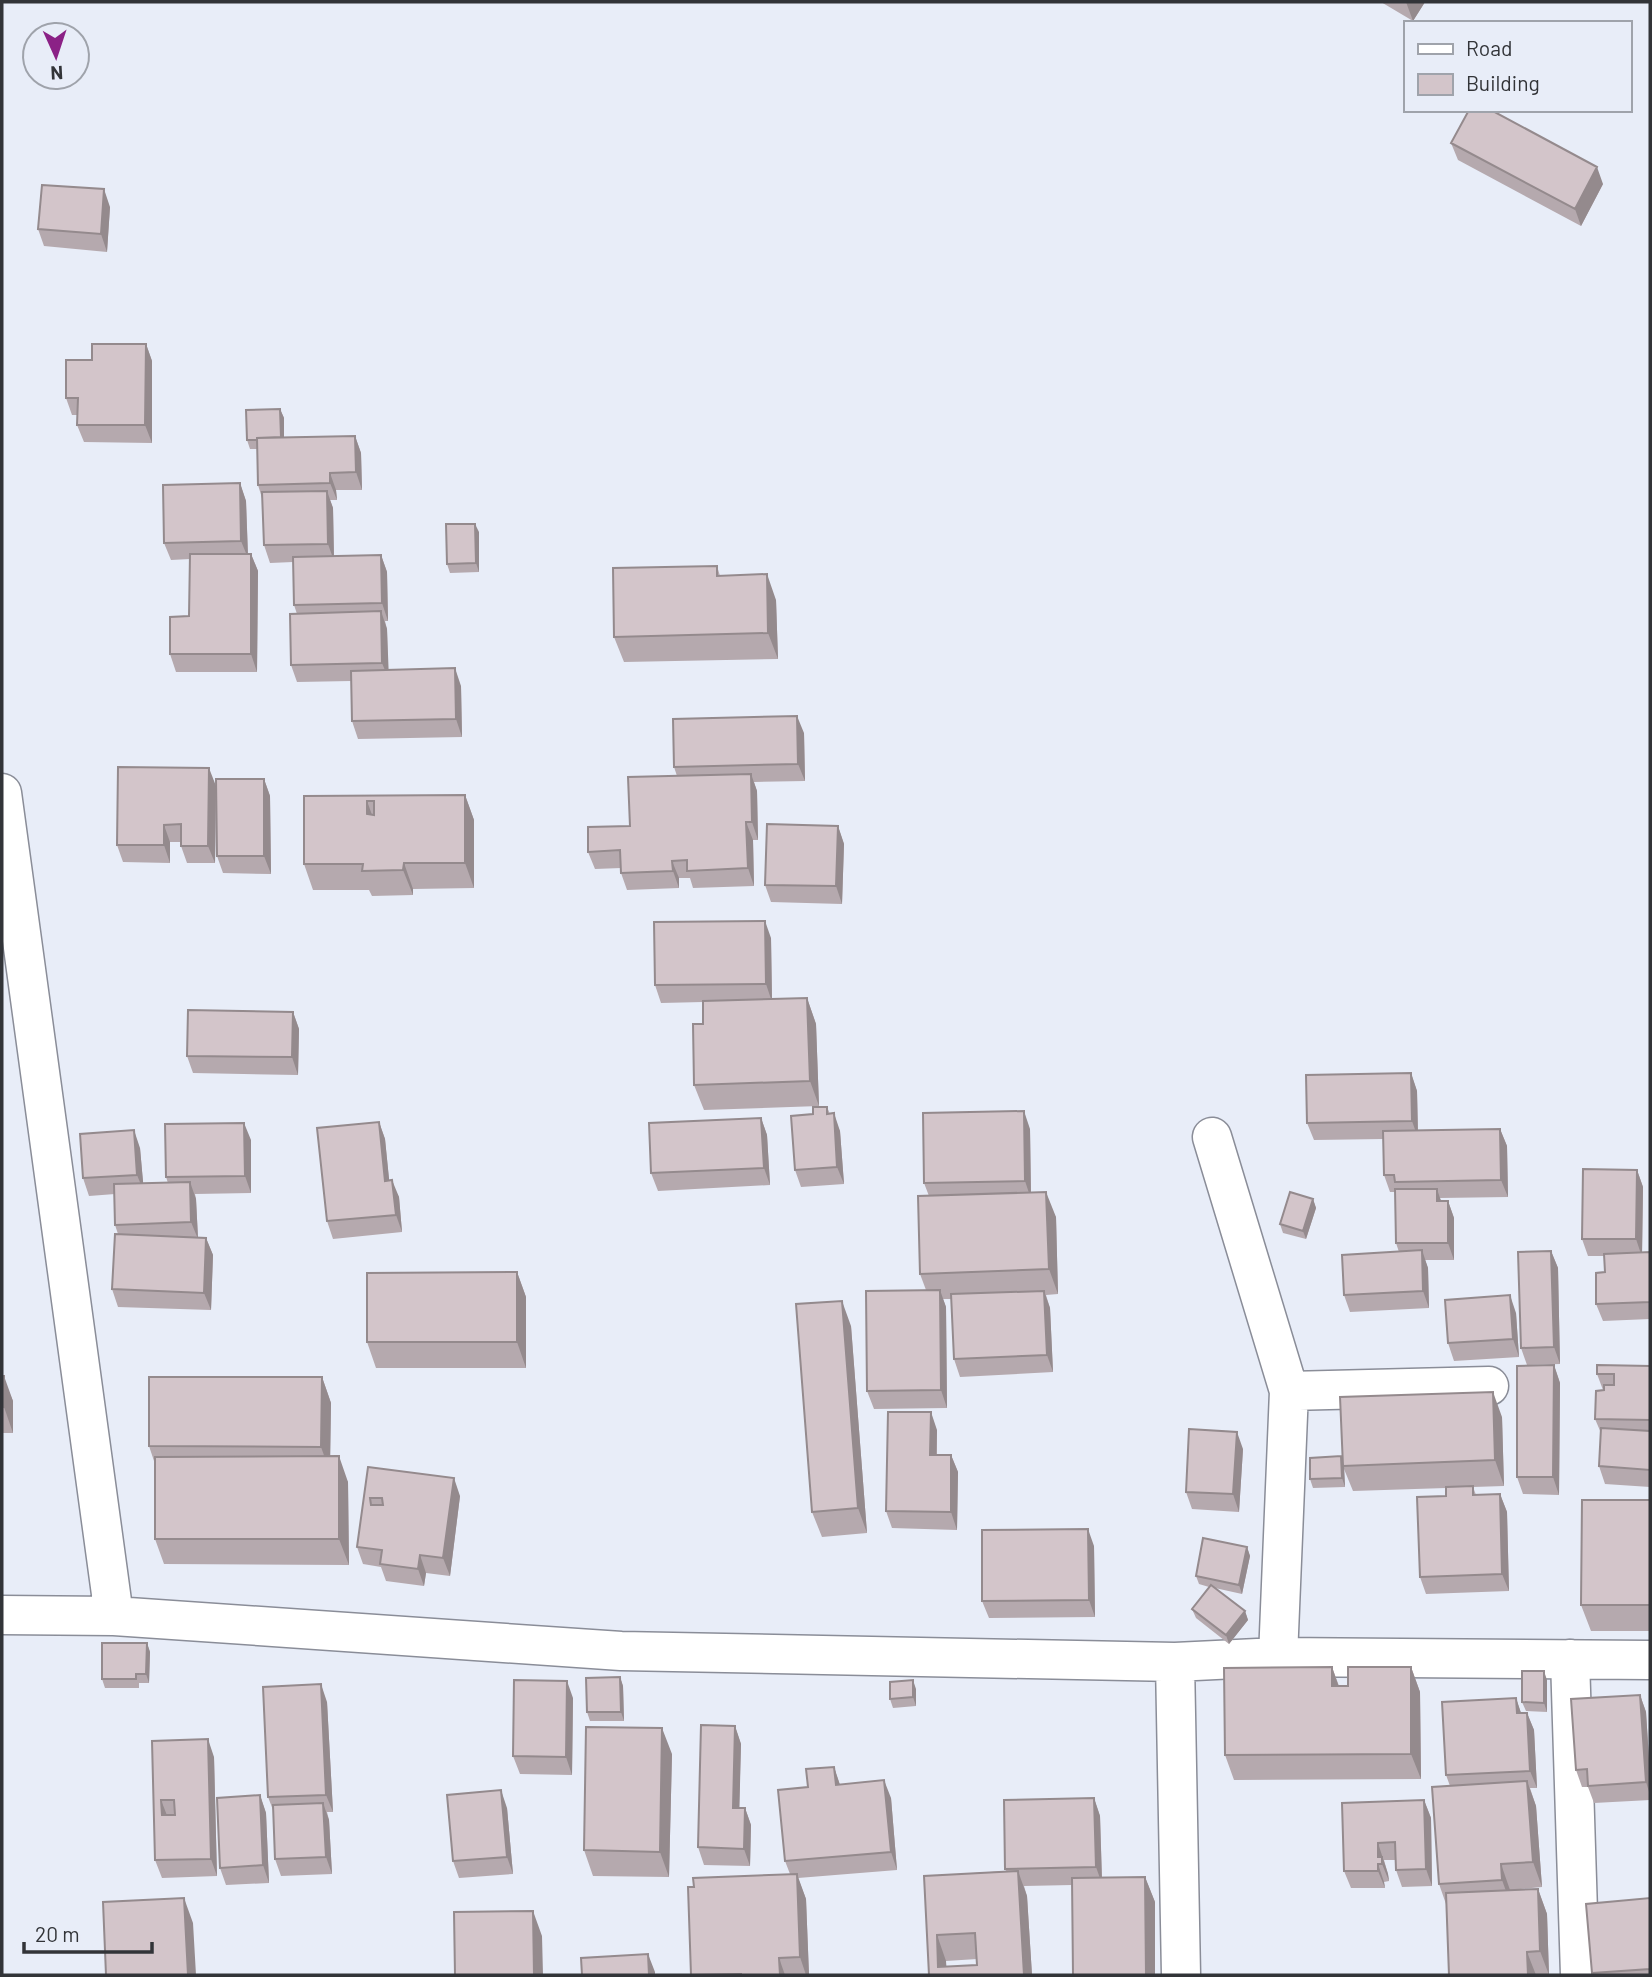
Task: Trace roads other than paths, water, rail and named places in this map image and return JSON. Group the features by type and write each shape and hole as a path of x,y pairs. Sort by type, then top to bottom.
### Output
{"street":[{"path":"2,793 114,1616"},
{"path":"1212,1137 1289,1391 1278,1657"},
{"path":"1289,1391 1489,1387"},
{"path":"2,1615 114,1616 621,1651 1175,1661 1278,1657 1650,1660"},
{"path":"1570,1659 1580,1975"},
{"path":"1175,1661 1181,1975"}]}
